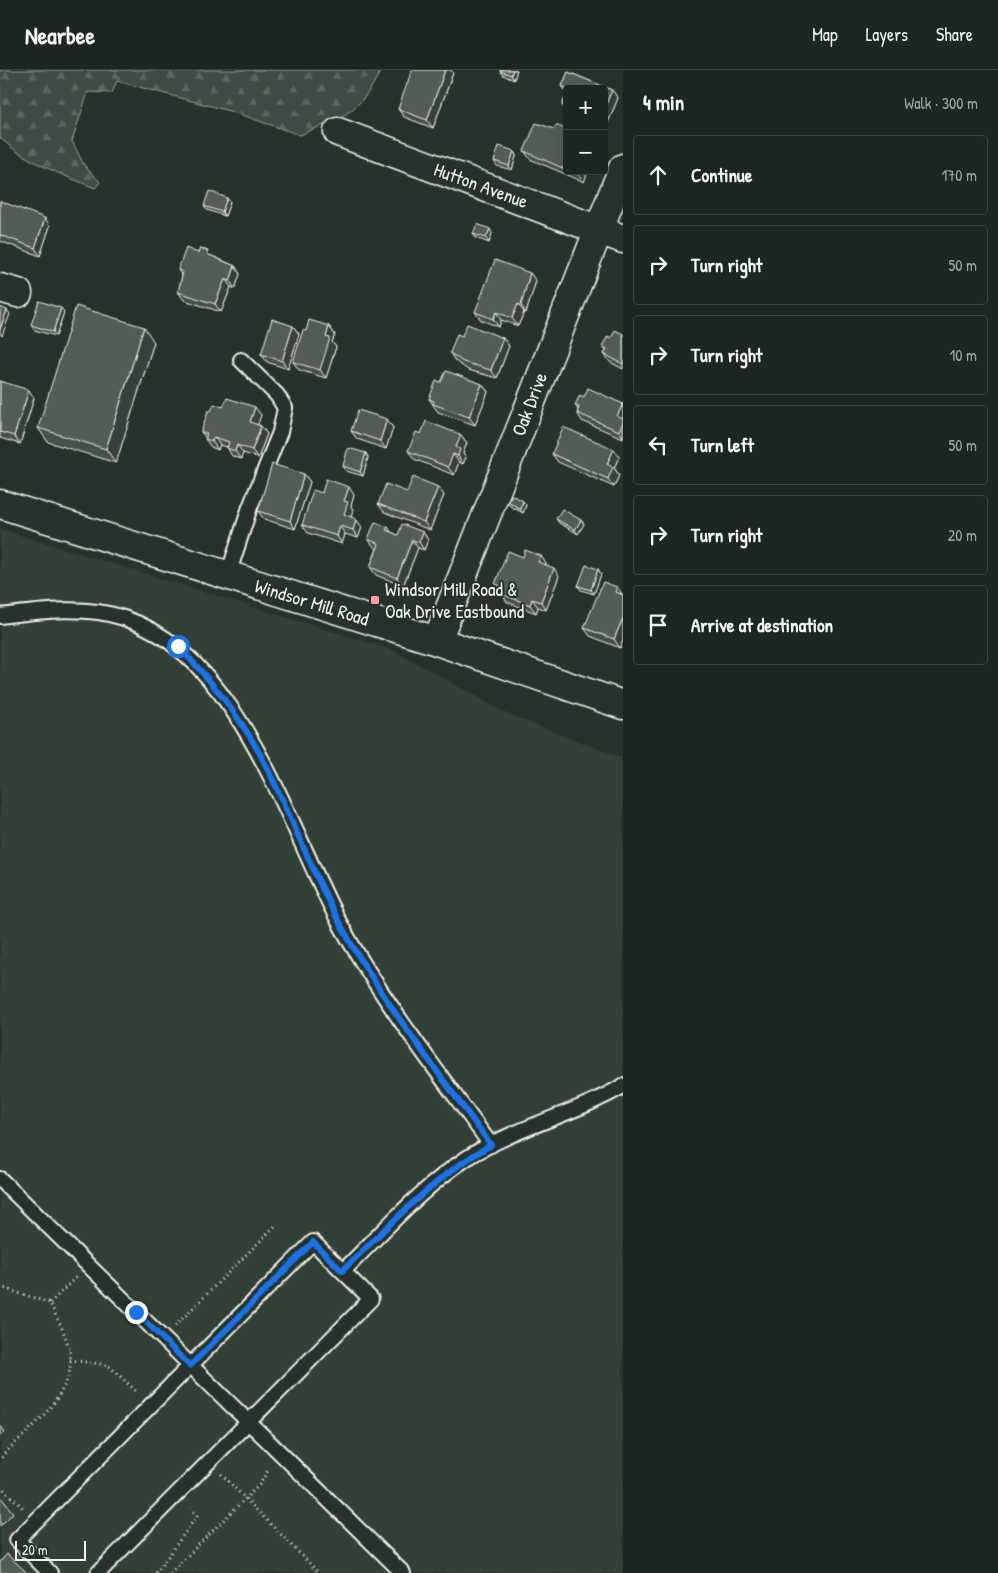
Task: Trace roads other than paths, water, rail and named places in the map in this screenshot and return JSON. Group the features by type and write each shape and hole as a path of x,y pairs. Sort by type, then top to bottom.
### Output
{"street":[{"name":"Hutton Avenue","path":"338,132 598,228 623,239"},
{"name":"Oak Drive","path":"437,641 623,168"},
{"name":"Windsor Mill Road","path":"0,504 437,641 623,705"}],"lane":[{"path":"228,575 250,507 280,432 285,408 277,395 241,360"},
{"path":"0,616 72,611 100,612 125,618 178,646 201,670 232,710 259,753 340,923 366,967 491,1145"},
{"path":"342,1271 430,1186 467,1158 491,1145 590,1103 623,1086"},
{"path":"0,1179 403,1573"},
{"path":"50,1573 17,1540 313,1242 371,1299 98,1573"}],"place":[{"name":"Windsor Mill Road & Oak Drive Eastbound","path":"375,600"}]}
